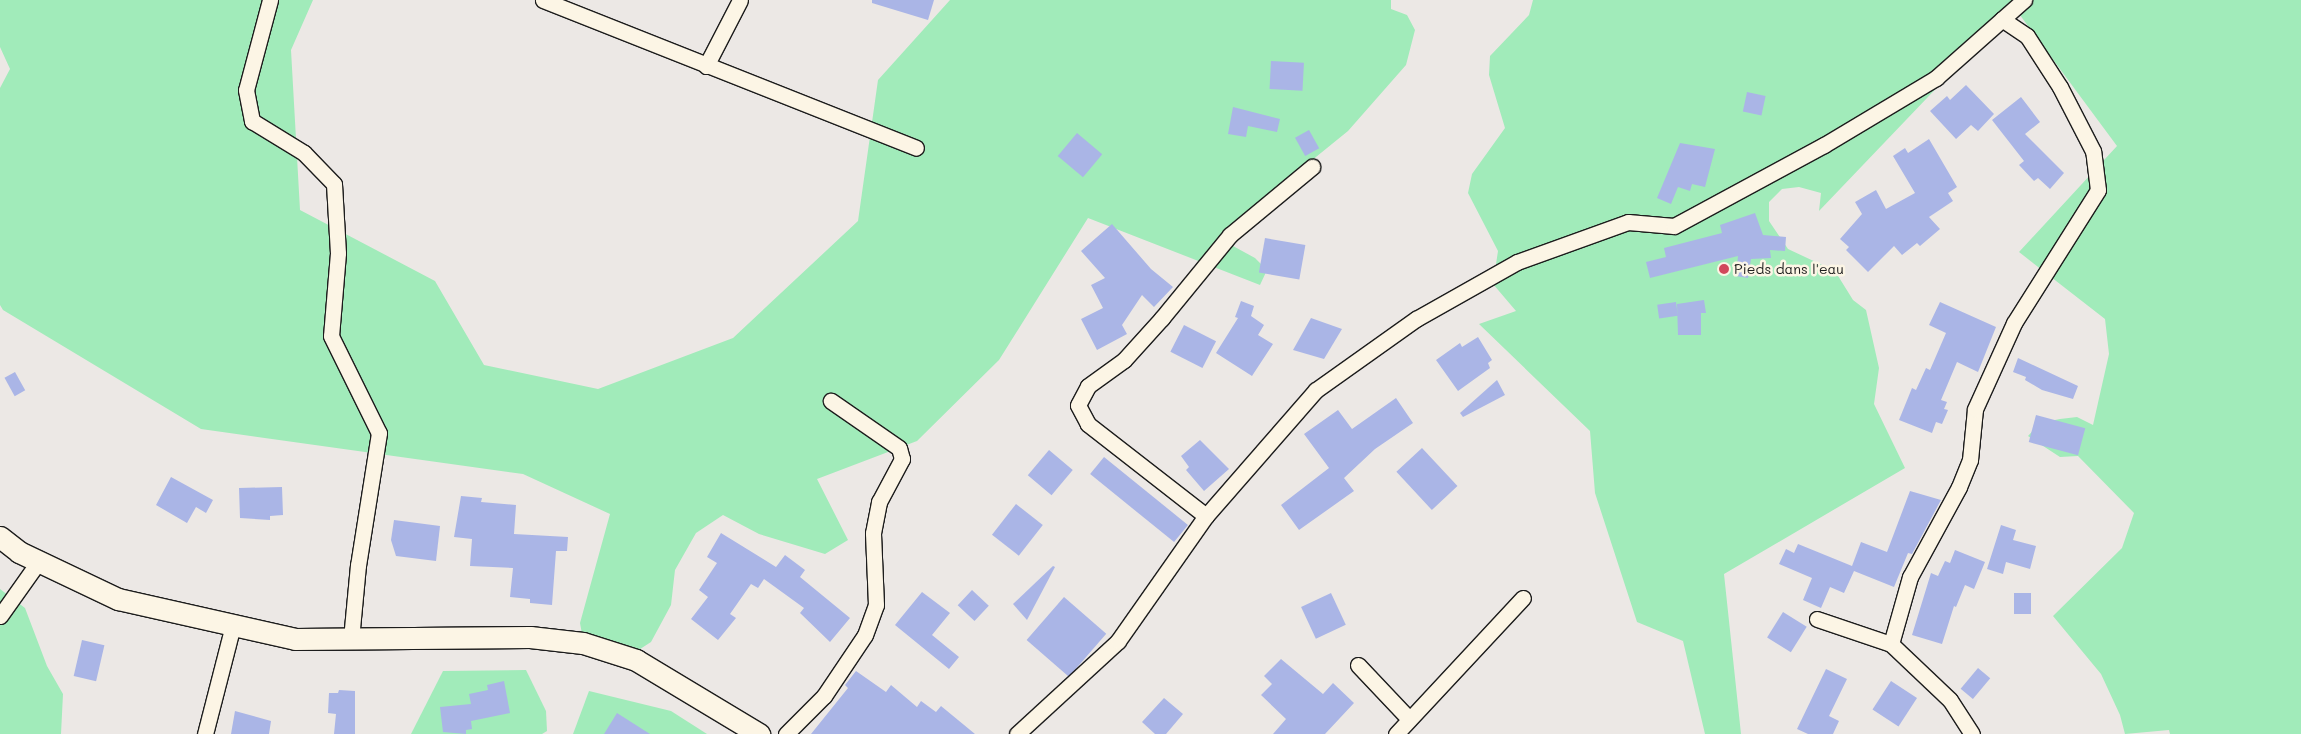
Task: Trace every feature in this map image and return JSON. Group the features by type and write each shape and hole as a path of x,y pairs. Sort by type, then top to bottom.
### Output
{"main road":[{"path":"0,537 39,561 118,599 294,639 530,636 583,643 636,660 759,734"}],"street":[{"path":"270,0 246,90 252,121 304,153 334,184 338,253 331,336 379,433 358,565 351,639"},
{"path":"543,0 916,148"},
{"path":"706,66 740,0"},
{"path":"1017,734 1118,641 1206,516 1316,390 1416,319 1517,262 1628,222 1674,226 1824,145 1936,78 2024,0"},
{"path":"1891,644 1910,577 1959,487 1970,460 1975,409 2010,331 2098,190 2093,151 2060,87 2027,36 2002,19"},
{"path":"1206,516 1088,424 1078,405 1088,386 1124,360 1162,318 1230,235 1312,167"},
{"path":"786,734 824,696 865,635 876,605 874,533 879,502 902,459 899,448 893,443 831,401"},
{"path":"0,616 39,561"},
{"path":"1396,734 1523,598"},
{"path":"1817,619 1891,644 1950,700 1972,734"},
{"path":"205,734 232,625"},
{"path":"1358,665 1409,719"}],"green space":[{"path":"0,0 313,0 291,50 300,210 435,281 484,365 598,389 733,338 858,221 878,80 950,0 1391,0 1391,9 1407,15 1415,30 1406,65 1348,131 1274,191 1264,219 1222,240 1255,258 1267,270 1260,285 1088,218 999,360 917,441 817,479 848,540 825,554 759,534 723,515 696,533 675,570 671,605 651,642 637,651 582,634 580,623 610,514 523,474 201,429 3,310 0,305 0,88 10,69 0,47"},
{"path":"1533,0 2301,0 2301,734 2170,734 2169,730 2125,734 2120,715 2101,674 2053,616 2122,548 2134,513 2078,456 2060,457 2028,436 2040,423 2060,419 2077,417 2093,425 2109,354 2105,319 2019,252 2117,146 2014,7 1819,211 1821,193 1799,187 1782,189 1769,202 1769,221 1788,249 1835,271 1853,300 1866,310 1879,368 1874,404 1905,468 1724,574 1741,734 1705,734 1683,641 1637,622 1595,493 1590,431 1479,324 1516,311 1493,284 1498,251 1468,193 1472,174 1505,128 1489,75 1490,56 1529,15"},
{"path":"0,589 25,608 47,666 63,694 61,734 0,734"},
{"path":"526,670 546,711 547,731 542,734 411,734 443,671"},
{"path":"589,691 671,711 707,734 573,734"}],"building":[{"path":"872,0 934,0 928,20 872,3"},
{"path":"1271,61 1304,63 1302,91 1270,89"},
{"path":"1966,85 1994,114 1978,131 1971,125 1956,139 1930,111 1947,96 1950,100"},
{"path":"1747,92 1766,96 1761,116 1743,112"},
{"path":"2021,97 2040,122 2025,134 2064,173 2050,189 2038,178 2034,181 2019,165 2024,161 1992,120"},
{"path":"1233,107 1280,119 1277,132 1248,126 1246,137 1228,134"},
{"path":"1309,130 1319,148 1305,156 1295,138"},
{"path":"1077,133 1102,154 1083,177 1058,156"},
{"path":"1929,139 1957,187 1948,193 1953,201 1929,217 1940,229 1920,246 1917,243 1902,255 1894,246 1868,272 1846,250 1849,247 1840,239 1862,214 1855,202 1876,190 1886,209 1915,193 1893,156 1905,148 1908,153"},
{"path":"1680,143 1715,149 1705,187 1692,184 1690,191 1678,187 1671,204 1657,198"},
{"path":"1755,213 1763,235 1786,237 1785,251 1770,250 1771,258 1751,259 1748,278 1736,276 1738,256 1650,278 1646,262 1666,257 1664,248 1722,233 1720,225"},
{"path":"1112,224 1151,269 1173,287 1154,307 1142,295 1122,325 1127,334 1097,350 1081,319 1103,308 1091,285 1105,278 1081,251"},
{"path":"1265,238 1305,245 1299,280 1259,272"},
{"path":"1704,300 1706,313 1701,313 1701,335 1678,335 1677,304"},
{"path":"1241,301 1254,306 1251,316 1264,325 1258,335 1273,344 1252,376 1216,353 1238,318 1235,317"},
{"path":"1676,302 1678,316 1659,319 1657,305"},
{"path":"1940,302 1996,327 1978,372 1957,362 1941,400 1947,402 1944,409 1948,410 1942,424 1936,422 1932,433 1899,420 1912,388 1916,390 1926,368 1930,370 1946,333 1929,325"},
{"path":"1311,318 1342,329 1324,359 1293,350"},
{"path":"1184,325 1216,341 1202,368 1170,352"},
{"path":"1478,337 1492,360 1488,363 1490,368 1458,391 1436,360 1460,343 1462,347"},
{"path":"2018,358 2078,386 2073,399 2042,390 2025,380 2026,377 2013,372"},
{"path":"15,372 25,390 15,396 5,378"},
{"path":"1497,380 1505,395 1463,417 1460,413"},
{"path":"1396,398 1413,423 1375,449 1344,478 1354,491 1299,530 1281,505 1329,468 1304,434 1338,410 1352,429"},
{"path":"2036,415 2085,428 2078,455 2029,442"},
{"path":"1200,440 1229,469 1204,491 1186,470 1189,467 1181,456"},
{"path":"1422,448 1457,486 1432,510 1396,472"},
{"path":"1049,450 1073,470 1052,495 1028,475"},
{"path":"1104,457 1188,525 1174,542 1090,474"},
{"path":"171,477 213,500 206,513 196,507 187,523 156,505"},
{"path":"282,487 283,515 270,516 270,520 240,518 239,488"},
{"path":"1910,491 1941,500 1912,554 1908,553 1894,587 1854,571 1844,593 1830,587 1821,608 1803,600 1812,578 1779,564 1786,549 1794,553 1798,544 1852,566 1861,542 1887,552"},
{"path":"461,496 482,498 481,502 516,505 514,534 568,537 567,551 556,551 552,605 530,603 530,599 510,597 513,568 470,566 472,539 454,537"},
{"path":"1016,504 1043,525 1019,556 992,535"},
{"path":"394,520 440,526 436,561 396,556 391,540"},
{"path":"2001,525 2016,530 2013,540 2036,546 2030,569 2006,562 2003,574 1987,569"},
{"path":"721,533 776,567 785,555 805,570 800,577 850,618 830,642 800,613 804,608 764,579 758,588 751,584 730,614 736,618 718,640 691,619 708,597 699,590 717,563 707,557"},
{"path":"1955,550 1985,562 1974,589 1965,585 1956,607 1954,606 1942,644 1912,635 1931,573 1938,576 1945,561 1950,563"},
{"path":"1053,566 1055,567 1027,620 1013,604"},
{"path":"972,590 989,606 974,621 958,605"},
{"path":"922,592 950,613 932,635 959,657 949,669 895,625"},
{"path":"1331,593 1346,625 1316,639 1301,607"},
{"path":"2014,593 2031,593 2031,614 2014,614"},
{"path":"1064,597 1106,634 1069,677 1027,640"},
{"path":"1783,612 1807,627 1791,652 1767,637"},
{"path":"82,640 104,645 96,681 74,676"},
{"path":"1281,659 1323,694 1333,683 1354,703 1325,734 1273,734 1286,719 1261,695 1272,684 1264,676"},
{"path":"1978,668 1990,678 1973,699 1961,689"},
{"path":"1826,669 1847,679 1829,716 1839,721 1833,734 1808,734 1797,729"},
{"path":"856,671 886,692 891,685 917,707 921,701 936,712 941,706 975,734 811,734 848,688 845,685"},
{"path":"504,681 510,713 471,721 472,729 466,730 466,734 443,732 440,707 471,704 469,694 488,690 487,685"},
{"path":"1891,681 1917,698 1898,726 1872,710"},
{"path":"339,690 355,691 355,734 334,734 336,714 328,713 329,693 338,693"},
{"path":"1164,698 1183,714 1166,734 1155,734 1142,722"},
{"path":"235,711 271,721 269,734 231,734"},
{"path":"617,713 650,734 604,734"}],"place":[{"name":"Pieds dans l'eau","path":"1724,269"}]}
